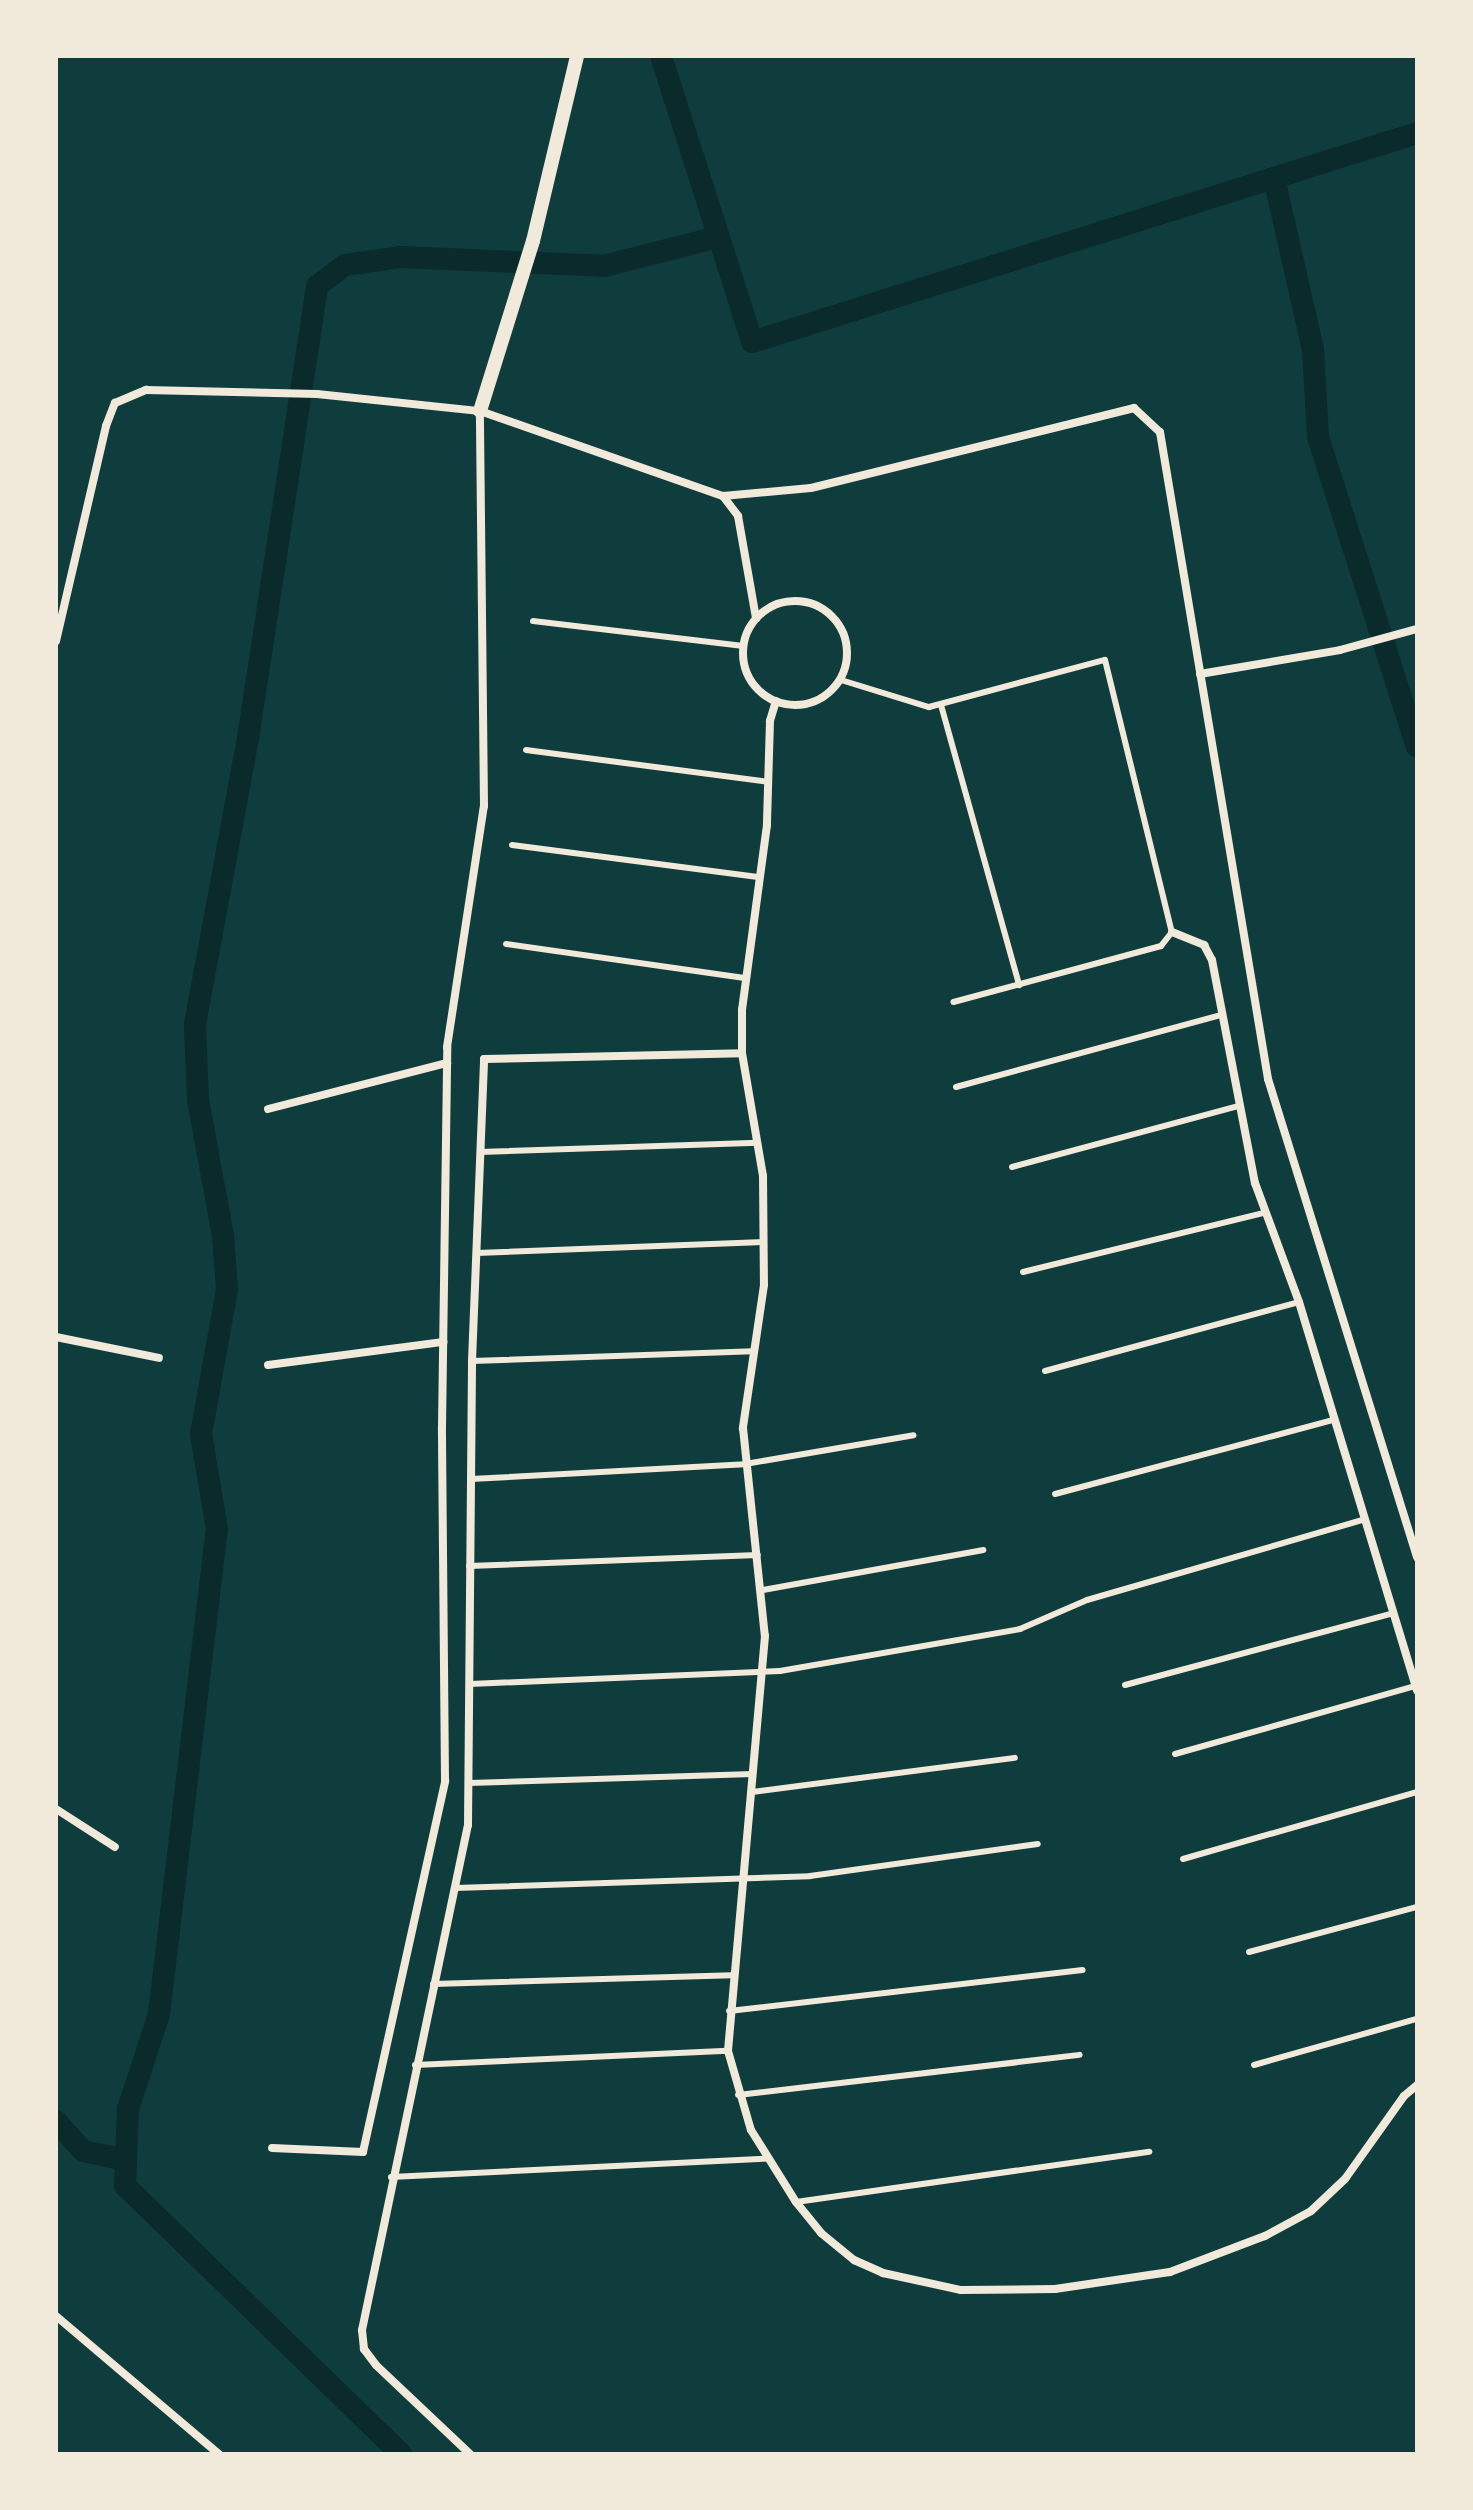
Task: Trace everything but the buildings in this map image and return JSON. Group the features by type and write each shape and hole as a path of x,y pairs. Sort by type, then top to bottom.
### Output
{"street":[{"path":"272,2148 363,2152 445,1781 443,1342 447,1063 484,806 480,411 533,241 577,56"},
{"path":"56,641 115,403 146,390 317,394 480,411 723,496 811,488 1134,408 1160,432 1268,1079 1417,1557"},
{"path":"723,496 738,516 756,618"},
{"path":"796,601 826,612 846,637 848,659 841,680 826,696 806,705 776,701 749,679 744,646 756,618 774,605 796,601"},
{"path":"1200,674 1340,650 1417,629"},
{"path":"776,701 770,721 769,782 745,978 742,1053 758,1143 764,1242 764,1285 744,1403 745,1464 763,1590 762,1672 732,1975 728,2051 738,2095 765,2159 821,2233 854,2260 921,2283 1015,2291 1170,2272 1236,2249 1311,2211 1345,2179 1404,2096 1417,2085"},
{"path":"1172,932 1204,945 1212,960 1238,1106 1264,1213 1299,1302 1416,1688"},
{"path":"470,2454 364,2349 365,2299 455,1888 469,1783 472,1361 484,1059 742,1053"},
{"path":"268,1109 447,1063"},
{"path":"56,1337 159,1358"},
{"path":"268,1365 443,1342"},
{"path":"56,1809 115,1847"},
{"path":"56,2317 219,2454"}],"lane":[{"path":"533,621 744,646"},
{"path":"841,680 929,707 1105,660 1172,932 1161,946 953,1002"},
{"path":"941,705 1019,985"},
{"path":"526,750 769,782"},
{"path":"512,845 758,877"},
{"path":"506,944 745,978"},
{"path":"956,1087 1221,1015"},
{"path":"1012,1167 1238,1106"},
{"path":"480,1152 758,1143"},
{"path":"1023,1272 1264,1213"},
{"path":"477,1253 764,1242"},
{"path":"1045,1371 1299,1302"},
{"path":"472,1361 753,1351"},
{"path":"1055,1494 1334,1420"},
{"path":"471,1479 745,1464 914,1435"},
{"path":"470,1684 762,1672 1020,1629 1087,1600 1363,1520"},
{"path":"763,1590 983,1550"},
{"path":"469,1566 758,1555"},
{"path":"1125,1685 1393,1613"},
{"path":"1175,1754 1416,1688"},
{"path":"752,1792 1015,1758"},
{"path":"469,1783 753,1774"},
{"path":"1183,1859 1417,1792"},
{"path":"455,1888 810,1876 1038,1844"},
{"path":"1249,1952 1417,1907"},
{"path":"729,2011 1083,1970"},
{"path":"433,1984 732,1975"},
{"path":"1254,2065 1417,2019"},
{"path":"415,2065 728,2051"},
{"path":"738,2095 1080,2055"},
{"path":"796,2202 1149,2152"},
{"path":"391,2177 765,2159"}],"waterway":[{"path":"661,56 752,342 1417,133"},
{"path":"1274,178 1313,350 1318,437 1417,747"},
{"path":"401,2454 125,2186 128,2109 159,2014 217,1529 201,1434 227,1290 223,1236 198,1100 195,1024 248,738 317,286 345,265 401,257 604,266 718,237"},
{"path":"56,2121 83,2151 126,2160"}]}
